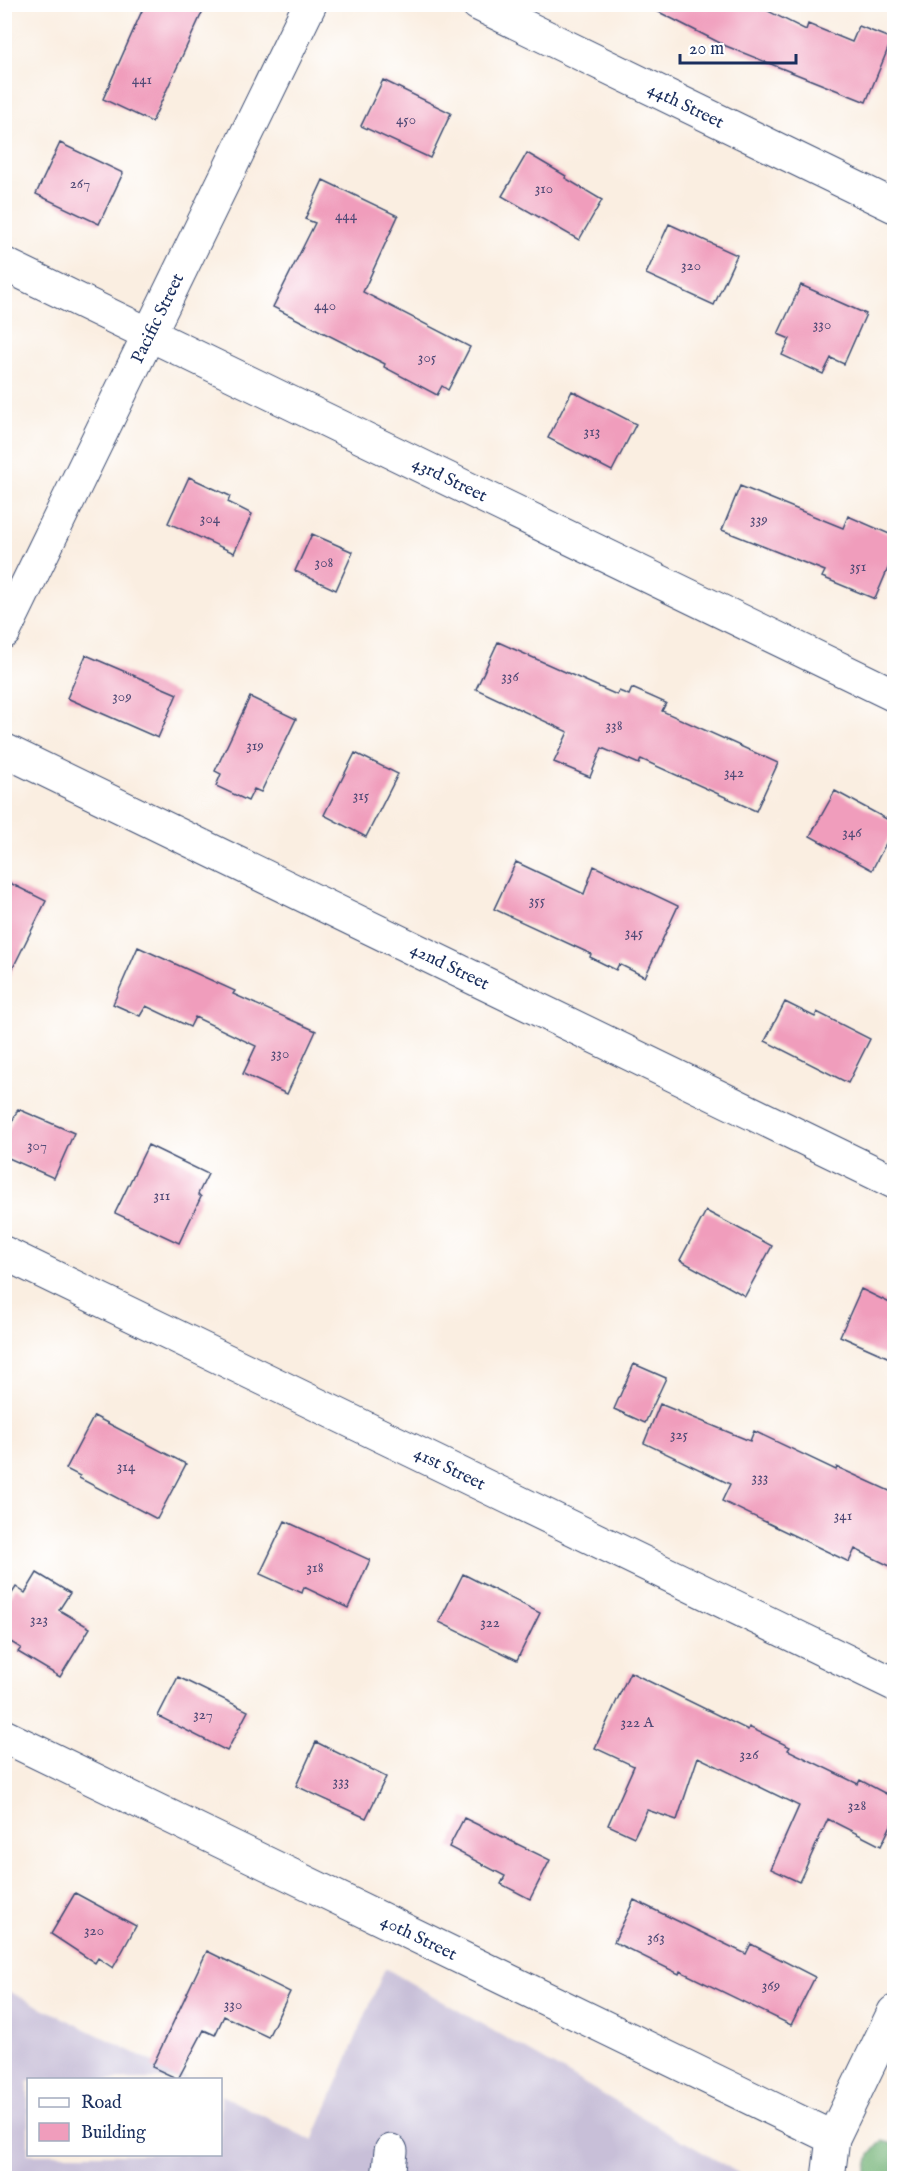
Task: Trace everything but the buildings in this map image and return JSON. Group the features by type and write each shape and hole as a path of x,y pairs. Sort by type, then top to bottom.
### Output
{"street":[{"name":"Pacific Street","path":"4,632 310,4"},
{"name":"44th Street","path":"478,4 894,206"},
{"name":"43rd Street","path":"4,264 894,695"},
{"name":"42nd Street","path":"4,750 894,1182"},
{"name":"41st Street","path":"4,1253 894,1684"},
{"name":"40th Street","path":"4,1736 833,2138"},
{"path":"828,2178 833,2138 894,2012"}],"shaded area":[{"path":"385,1968 747,2178 5,2178 4,1989 186,2078 27,2078 27,2156 222,2156 222,2096 313,2141"}],"green space":[{"path":"882,2141 894,2144 894,2178 864,2178 870,2155"}]}
